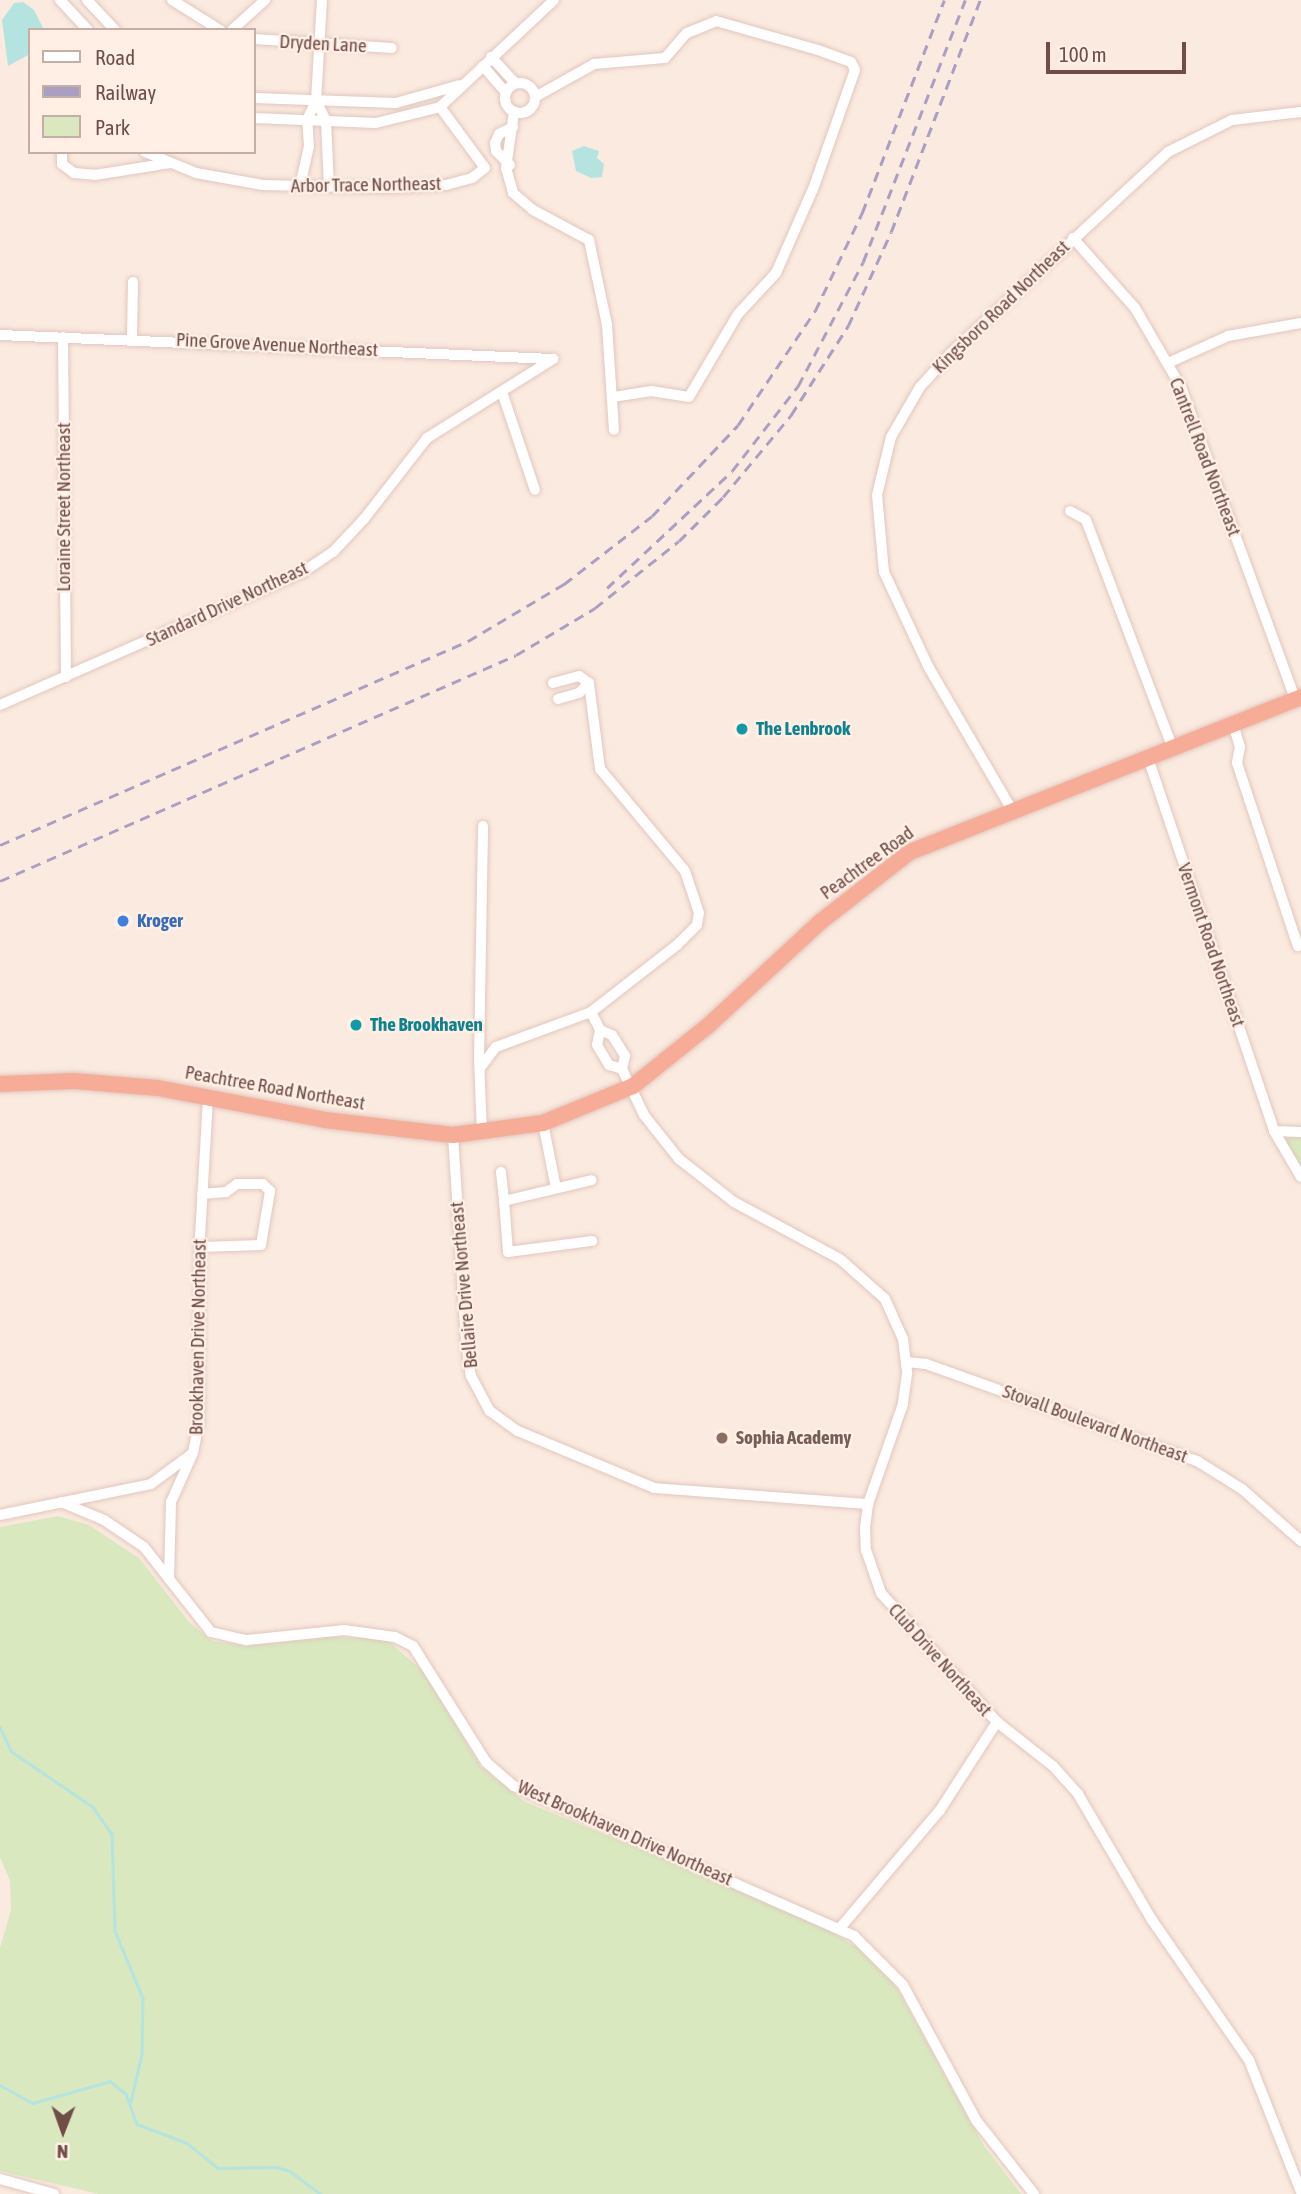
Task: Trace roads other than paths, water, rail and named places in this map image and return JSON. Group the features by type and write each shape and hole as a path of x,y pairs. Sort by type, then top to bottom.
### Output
{"highway":[{"name":"Peachtree Road","path":"542,1123 633,1086 885,870 924,845 1298,698"},
{"name":"Peachtree Road Northeast","path":"0,1084 74,1081 158,1087 325,1120 453,1135 542,1123"}],"street":[{"path":"60,0 87,28"},
{"path":"87,0 114,28"},
{"path":"172,0 217,28"},
{"path":"234,28 265,0"},
{"path":"300,186 309,150 307,120 316,101 322,0"},
{"path":"256,118 398,120 440,107 554,0"},
{"path":"514,112 528,110 535,97 594,64 665,58 687,33 716,22 818,50 851,62 855,70 813,189 776,273 738,314 689,397 651,391 612,397"},
{"name":"Dryden Lane","path":"256,39 392,48"},
{"path":"491,57 515,83 529,86 535,97"},
{"path":"483,66 506,92"},
{"path":"256,98 396,103 464,83"},
{"path":"515,83 506,92 505,102 514,112 509,163 506,168 513,192 533,210 589,240 607,325 614,430"},
{"path":"316,101 326,121 329,186"},
{"name":"Arbor Trace Northeast","path":"150,154 225,181 389,188 446,185 472,178 485,168 440,107"},
{"name":"Kingsboro Road Northeast","path":"1012,810 893,600 878,547 877,495 891,437 920,387 1073,238 1160,159 1198,134 1258,114 1301,112"},
{"path":"509,163 496,151 495,143 499,134 513,127"},
{"name":"Arbor Trace Northeast","path":"62,154 62,164 74,173 95,176 170,163"},
{"name":"Cantrell Road Northeast","path":"1073,238 1135,308 1168,363 1196,425 1298,698"},
{"path":"132,338 133,282"},
{"path":"1168,363 1228,336 1301,323"},
{"name":"Pine Grove Avenue Northeast","path":"0,335 132,338 553,359"},
{"name":"Loraine Street Northeast","path":"63,337 66,677"},
{"name":"Standard Drive Northeast","path":"0,705 270,589 313,565 333,552 364,519 427,438 553,359"},
{"path":"502,392 535,490"},
{"path":"1070,511 1086,520 1173,749"},
{"path":"480,1068 496,1047 591,1012 677,945 696,925 699,913 685,870 600,769 589,683 579,676 558,681 564,698 586,689 589,683"},
{"path":"1233,724 1240,747 1237,763 1298,946"},
{"name":"Vermont Road Northeast","path":"1148,758 1275,1131 1301,1177"},
{"path":"482,1133 480,1068 483,826"},
{"path":"591,1012 600,1030 597,1045 609,1065 622,1069 625,1056 612,1035 600,1030"},
{"name":"Club Drive Northeast","path":"622,1069 660,1137 700,1179 840,1259 871,1283 896,1318 907,1362 903,1404 868,1503 866,1550 881,1594 997,1722 1053,1766 1092,1814 1144,1909 1249,2060 1301,2192"},
{"name":"Brookhaven Drive Northeast","path":"0,1515 151,1484 193,1453 199,1421 200,1247 208,1098"},
{"path":"542,1123 556,1188"},
{"path":"1275,1131 1301,1132"},
{"name":"Bellaire Drive Northeast","path":"453,1135 466,1342 471,1376 490,1411 518,1431 653,1488 868,1503"},
{"path":"500,1172 508,1252 592,1241"},
{"path":"504,1201 592,1180"},
{"path":"200,1247 261,1245 270,1192 263,1184 237,1184 226,1192 202,1194"},
{"name":"Stovall Boulevard Northeast","path":"907,1362 926,1364 1197,1461 1242,1489 1301,1541"},
{"path":"169,1579 171,1502 193,1453"},
{"name":"West Brookhaven Drive Northeast","path":"61,1502 104,1520 144,1547 195,1618 211,1632 228,1638 344,1630 395,1637 413,1646 486,1762 514,1786 840,1928 866,1946 903,1985 976,2120 1034,2194"},
{"path":"840,1928 940,1810 997,1722"},
{"path":"0,2179 54,2194"}],"water":[{"path":"23,2 34,10 43,28 28,28 28,55 8,66 2,20 14,3"},
{"path":"584,146 599,151 597,158 604,164 602,177 591,178 576,171 572,151"}],"waterway":[{"path":"0,1727 11,1751 93,1807 112,1834 115,1931 143,1998 142,2054 131,2102"},
{"path":"0,2085 33,2103 110,2081 126,2094 137,2124 187,2143 218,2168 276,2167 290,2171 320,2194"}],"railway":[{"path":"0,845 468,641 564,584 652,516 738,425 815,311 862,213 944,0"},
{"path":"607,588 732,471 798,386 863,262 965,0"},
{"path":"0,881 516,655 595,608 679,541 723,497 791,415 848,326 891,232 980,0"}],"place":[{"name":"The Lenbrook","path":"742,729"},
{"name":"Kroger","path":"123,921"},
{"name":"The Brookhaven","path":"356,1025"},
{"name":"Sophia Academy","path":"722,1438"}]}
